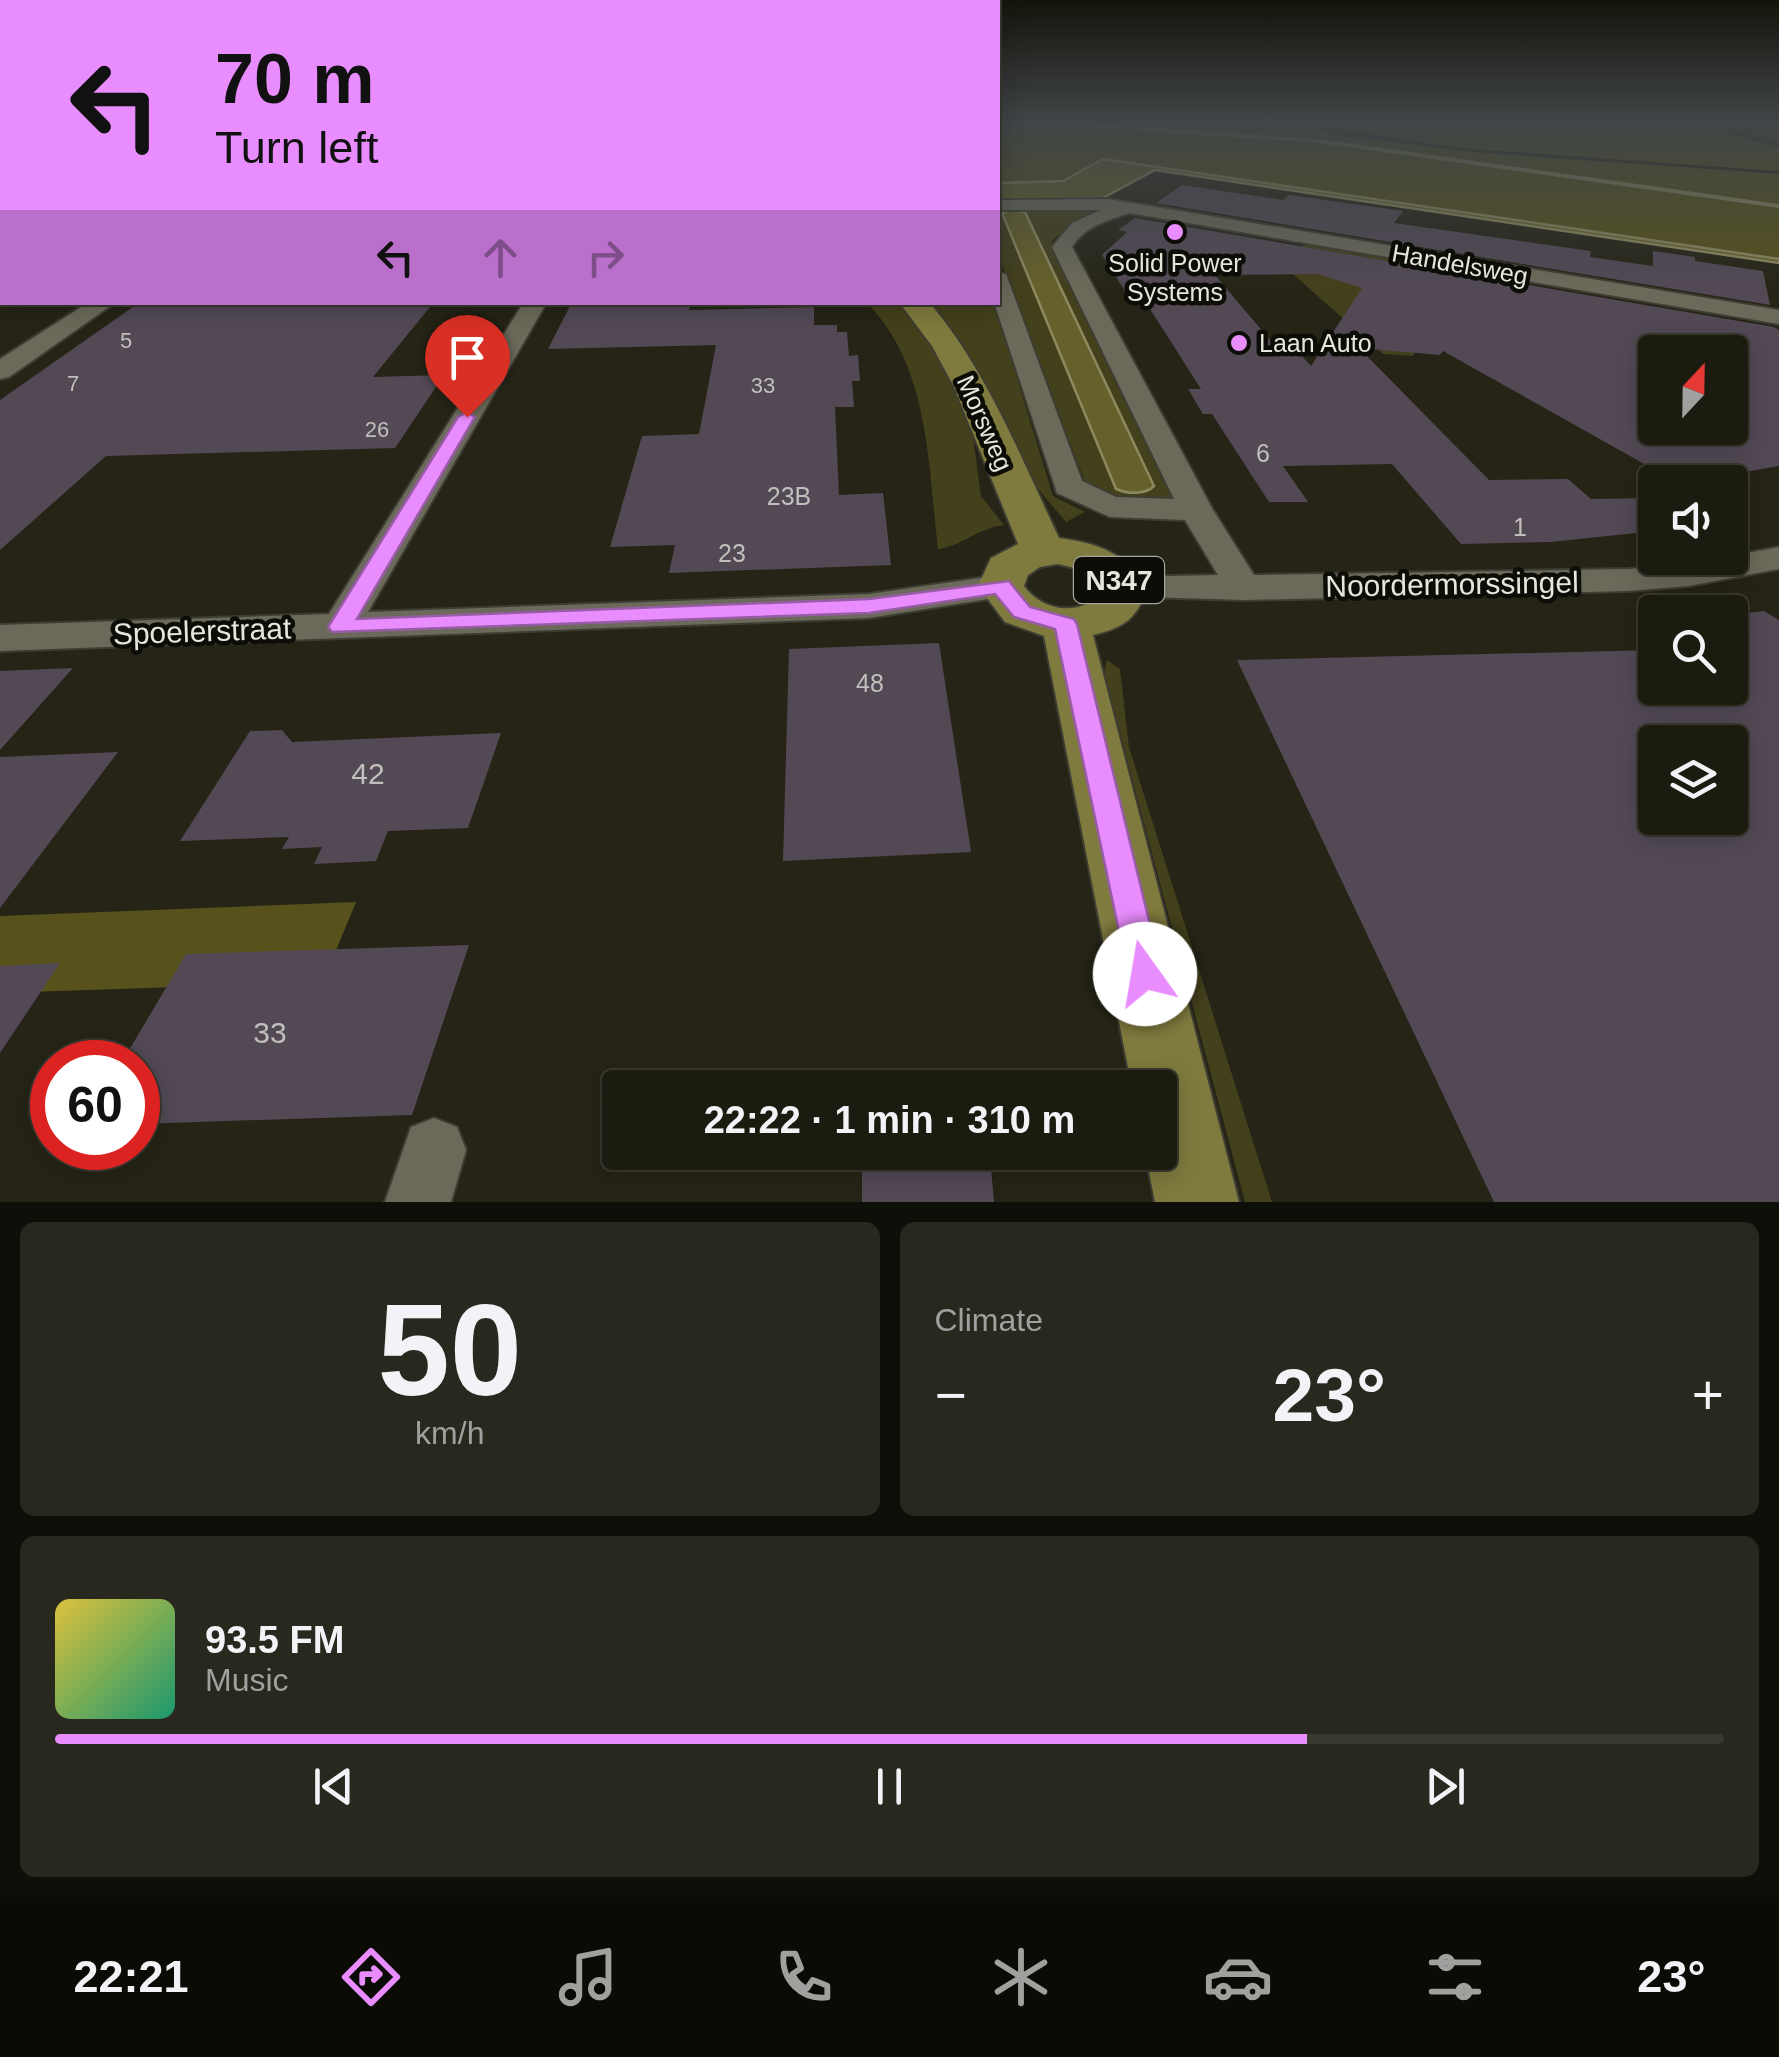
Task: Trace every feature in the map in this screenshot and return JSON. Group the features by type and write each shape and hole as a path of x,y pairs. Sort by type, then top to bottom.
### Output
{"main road":[{"name":"Morsweg","path":"916,305 948,344 972,387 1043,552"},
{"name":"N347","path":"1043,552 1072,553 1100,562 1123,588 1118,606 1098,620 1066,624 1022,612 1001,586 1007,568 1016,560 1043,552"},
{"name":"N347","path":"1066,624 1197,1202"}],"street":[{"name":"Handelsweg","path":"1000,205 1108,204 1779,318"},
{"name":"Handelsweg","path":"1140,210 1106,213 1062,244 1196,510 1245,589"},
{"path":"1000,285 1068,486 1110,507 1196,510"},
{"path":"0,371 99,305"},
{"path":"340,627 534,305"},
{"name":"Noordermorssingel","path":"1123,588 1628,580 1689,575 1779,558"},
{"name":"Spoelerstraat","path":"0,638 869,606 1001,586"}],"shaded area":[{"path":"1000,177 1070,177 1063,181 1000,183"},
{"path":"1070,177 1142,177 1103,198 1000,199 1000,183 1063,181"},
{"path":"1203,177 1225,177 1779,259 1779,263"},
{"path":"1225,177 1779,177 1779,259"},
{"path":"1000,208 1102,208 1053,239 1051,247 1176,494 1173,499 1119,503 1087,487 1000,260","holes":["1004,211 1025,213 1120,491 1116,489"]},
{"path":"1025,212 1154,486 1146,491 1116,489 1002,213"},
{"path":"1306,242 1455,267 1413,356 1383,354 1284,266"},
{"path":"869,305 906,305 935,339 971,422 981,496 1004,525 938,549 928,451 915,387 888,328"},
{"path":"929,305 995,305 1053,496 1085,512 1066,522 1026,475 969,354"},
{"path":"1107,660 1120,669 1129,747 1272,1202 1245,1202 1104,673"},
{"path":"356,902 323,982 0,993 0,916"}],"building":[{"path":"1182,185 1283,200 1289,195 1403,211 1394,223 1591,251 1590,257 1653,266 1653,251 1695,257 1695,261 1763,271 1770,305 1156,203"},
{"path":"1135,218 1774,327 1779,330 1779,466 1748,471 1748,465 1646,465 1443,351 1440,355 1359,348 1489,480 1568,479 1591,499 1638,498 1638,533 1551,542 1461,544 1392,464 1283,466 1308,502 1269,502 1212,414 1203,414 1188,389 1201,389 1143,298 1132,298 1125,291 1102,255 1127,232 1118,230","holes":["1318,274 1362,288 1311,366 1287,339 1270,340 1215,275"]},
{"path":"136,305 432,305 373,377 444,375 395,448 106,456 0,550 0,400"},
{"path":"570,305 688,305 689,310 814,307 814,325 837,325 837,332 847,332 849,356 858,355 860,381 852,381 854,407 835,407 839,495 883,493 891,565 669,573 675,545 610,547 642,436 699,434 716,345 548,349"},
{"path":"1764,611 1779,620 1779,1202 1494,1202 1237,660 1638,650 1638,705 1748,705 1748,613"},
{"path":"939,643 971,852 783,861 789,649"},
{"path":"73,668 0,750 0,671"},
{"path":"282,730 292,742 501,733 468,828 388,831 376,861 314,864 322,847 282,849 289,837 180,841 250,731"},
{"path":"118,752 0,908 0,757"},
{"path":"469,945 412,1115 160,1123 160,1040 135,1040 186,954"},
{"path":"60,963 0,1053 0,966"},
{"path":"991,1170 994,1202 862,1202 862,1171"}],"waterway":[{"path":"1574,177 1779,206"}],"place":[{"name":"Solid Power Systems","path":"1175,232"},
{"name":"Laan Auto","path":"1239,343"}],"route":[{"path":"467,417 340,627 869,606 1001,586 1022,612 1066,624 1145,974"}]}
